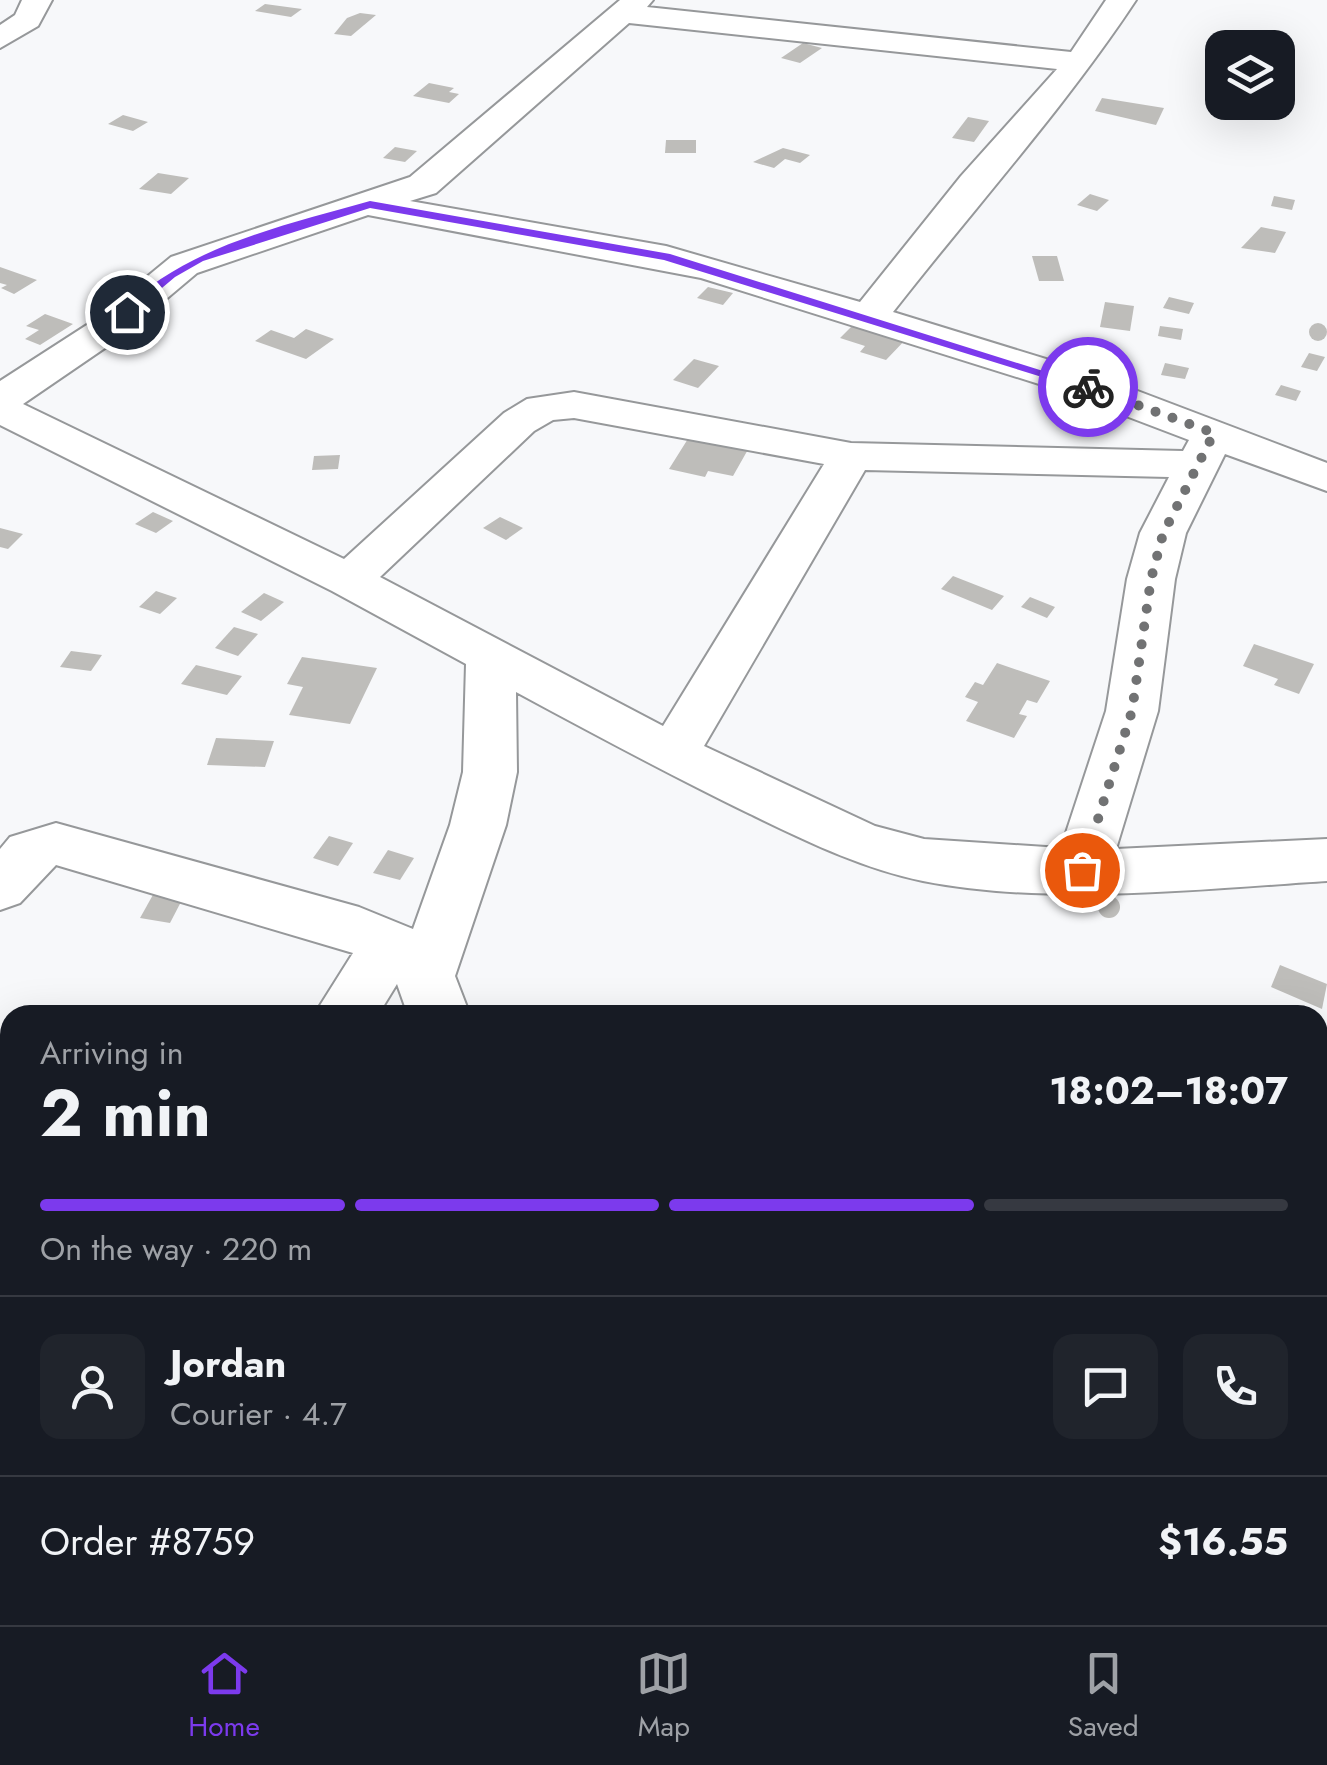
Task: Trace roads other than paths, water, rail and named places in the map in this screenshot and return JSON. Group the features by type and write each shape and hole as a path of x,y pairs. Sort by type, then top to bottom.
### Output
{"street":[{"path":"0,39 26,20 37,0"},
{"path":"868,318 974,184 1080,62 1121,0"},
{"path":"0,400 106,329 184,266 409,192 434,177 632,7 1080,62"},
{"path":"370,204 666,257 1070,380 1206,449 1327,478"},
{"path":"349,580 519,422 542,408 574,405 851,456 1206,449"},
{"path":"0,408 349,580 674,754 860,843 924,860 1082,870 1153,871 1327,860"},
{"path":"1082,870 1132,711 1151,579 1163,534 1206,449"},
{"path":"674,754 851,456"},
{"path":"364,1005 419,977 478,825 490,772 490,656"},
{"path":"0,888 30,852 56,844 359,930 419,977"}]}
